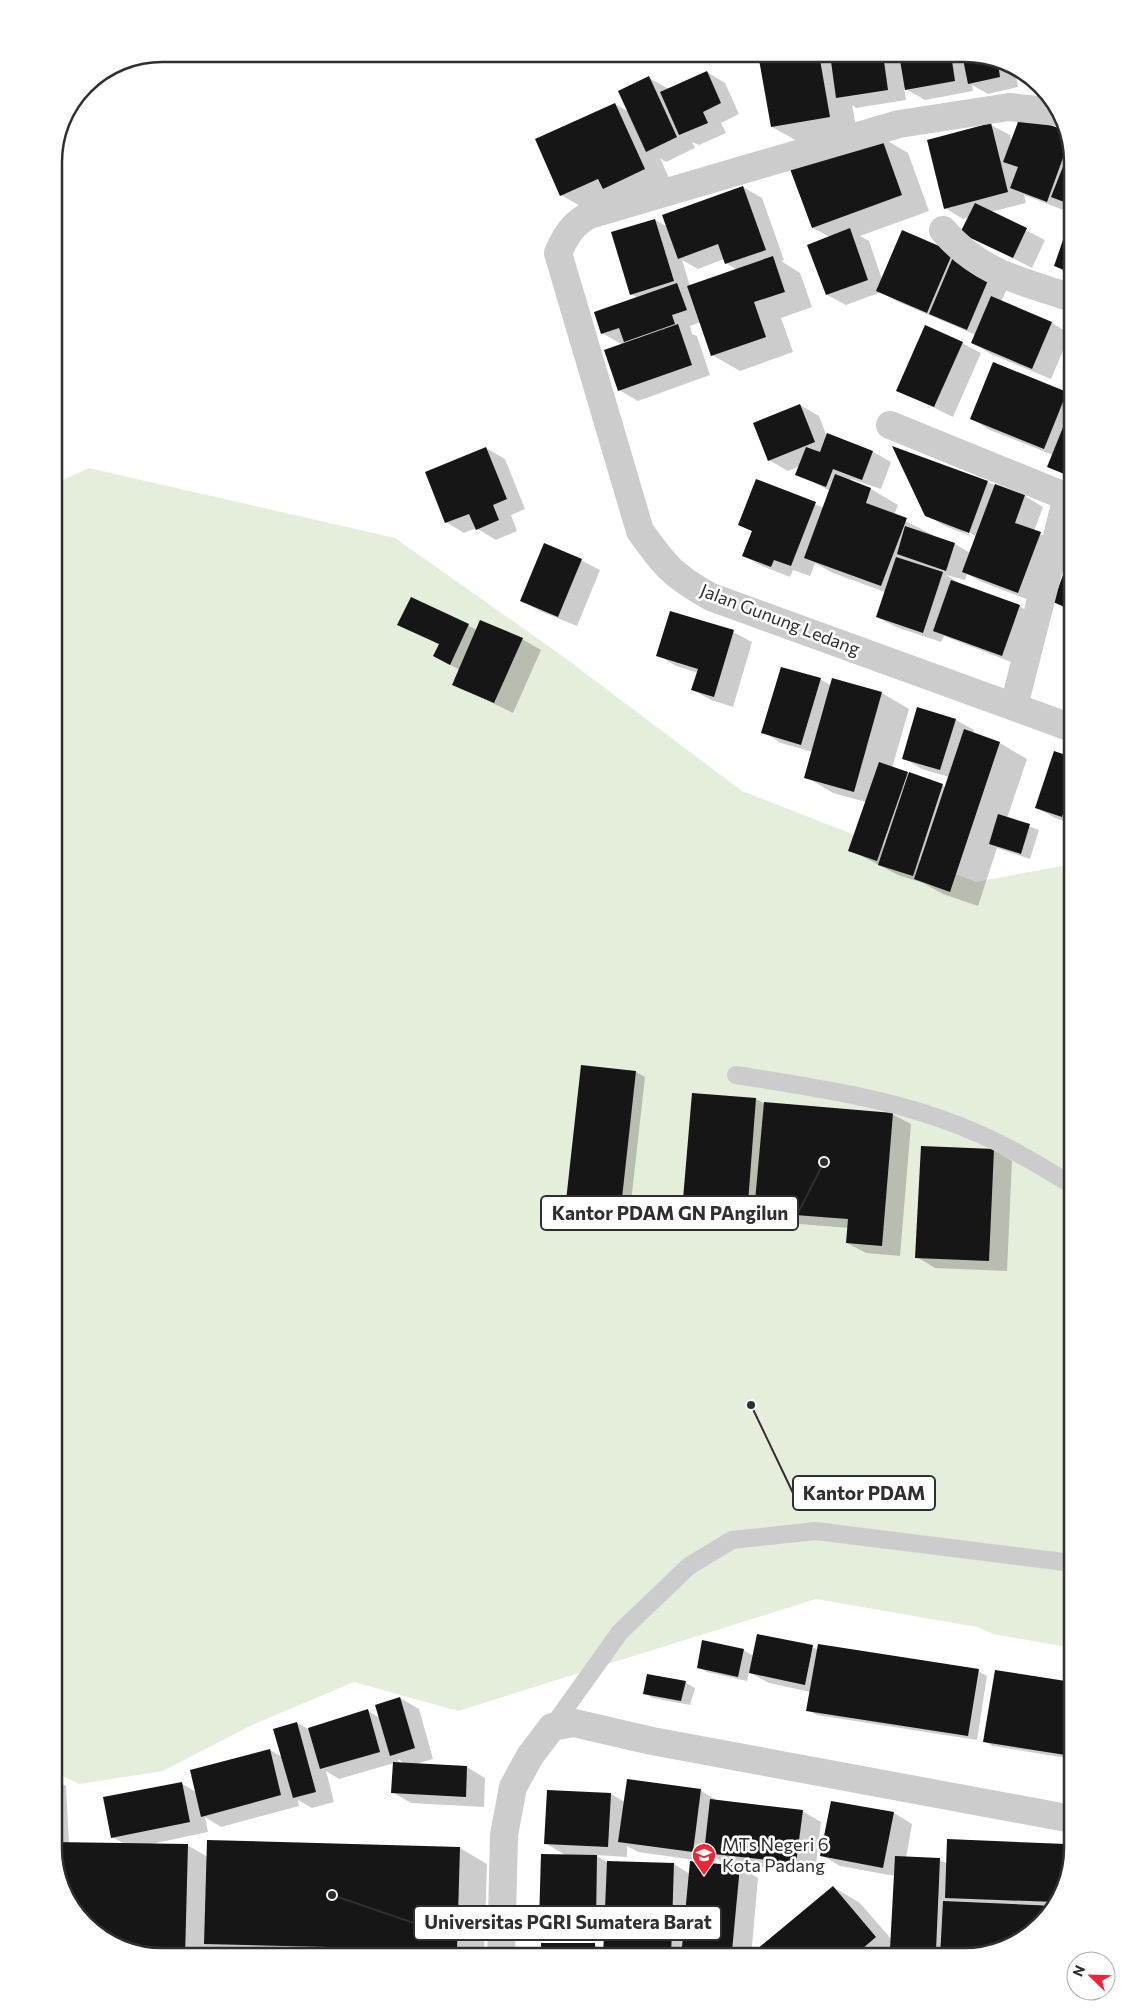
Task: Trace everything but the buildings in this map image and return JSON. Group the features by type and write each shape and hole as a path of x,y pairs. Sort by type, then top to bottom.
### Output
{"street":[{"name":"Jalan Gunung Ledang","path":"1049,111 1009,107 899,124 589,215 574,224 565,235 558,253 640,531 665,565 682,581 711,596 1064,725"},
{"path":"943,230 957,246 976,261 1002,274 1064,295"},
{"path":"890,425 1064,496"},
{"path":"1014,706 1064,517"},
{"path":"501,1948 504,1834 513,1787 530,1756 552,1727 574,1723 652,1741 1064,1818"}],"lane":[{"path":"736,1075 838,1091 915,1111 972,1131 1064,1181"},
{"path":"552,1727 620,1632 689,1566 732,1540 816,1531 1064,1562"}],"green space":[{"path":"89,468 395,538 561,655 742,791 976,882 1064,866 1064,1647 993,1634 977,1627 816,1599 458,1711 354,1682 252,1725 163,1771 80,1784 62,1776 63,480"}],"place":[{"name":"Kantor PDAM GN PAngilun","path":"824,1162"},
{"name":"Kantor PDAM","path":"751,1405"},
{"name":"MTs Negeri 6 Kota Padang","path":"704,1876"},
{"name":"Universitas PGRI Sumatera Barat","path":"332,1895"}]}
